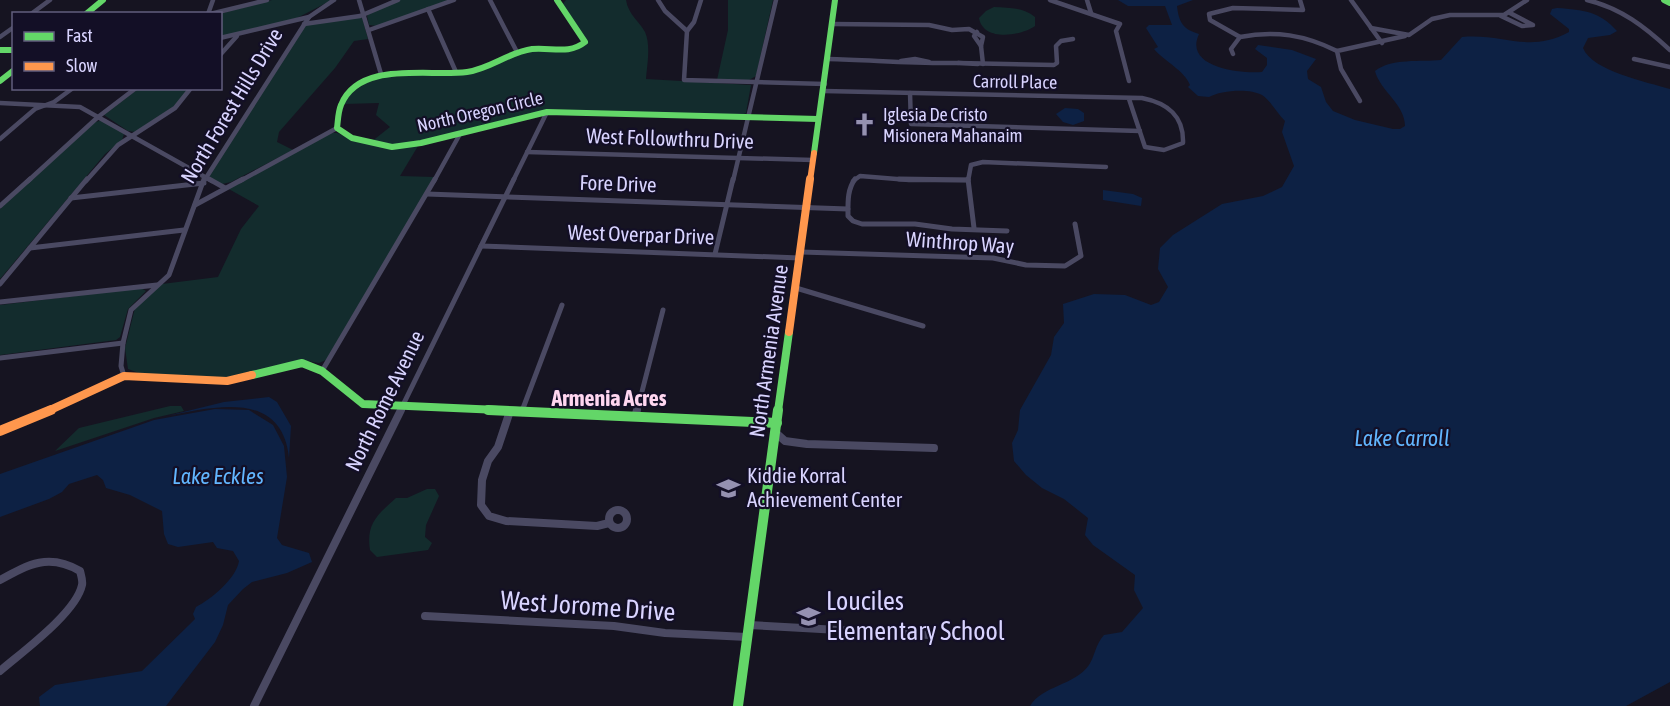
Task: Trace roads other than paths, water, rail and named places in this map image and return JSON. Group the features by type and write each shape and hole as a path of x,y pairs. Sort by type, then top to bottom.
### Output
{"street":[{"path":"35,12 50,0"},
{"path":"88,12 103,0"},
{"path":"217,12 267,0"},
{"name":"North Forest Hills Drive","path":"124,376 121,366 123,343 131,310 159,285 174,267 184,231 205,177 309,17 334,0"},
{"path":"359,0 381,74"},
{"path":"304,24 364,14 399,0"},
{"path":"369,30 454,0"},
{"path":"490,0 517,52"},
{"path":"194,205 337,128 337,117 346,96 359,83 381,74 468,72 489,66 517,52 536,49 572,50 584,45 585,42 557,0"},
{"path":"658,0 665,11 687,31 694,22 702,0"},
{"path":"715,254 776,0"},
{"name":"North Armenia Avenue","path":"738,706 835,0"},
{"path":"1050,0 1120,24 1116,31 1129,81"},
{"path":"1087,0 1091,13"},
{"path":"1245,0 1249,7"},
{"path":"1300,0 1303,10 1249,7 1218,9 1209,14 1210,20 1240,37 1262,32 1281,32 1303,36 1337,51 1365,44 1382,43 1409,35 1422,23 1434,18 1449,15 1501,16 1510,13 1520,3 1527,0"},
{"path":"1351,0 1382,43"},
{"path":"1510,0 1520,3"},
{"path":"1587,0 1612,7 1637,20 1670,50"},
{"path":"1664,0 1670,3"},
{"path":"428,9 456,72"},
{"path":"1501,16 1522,26 1533,25 1510,13"},
{"path":"222,38 309,17"},
{"path":"832,26 857,28 869,25 929,26 952,30 969,28 977,32 974,40 981,46 981,64"},
{"path":"1371,28 1409,35"},
{"name":"Carroll Place","path":"687,31 684,80 756,82 910,93 1156,100 1168,106 1182,121 1183,143 1172,149 1159,150 1145,147 1140,131"},
{"path":"222,53 237,35"},
{"path":"1233,54 1231,50 1240,37"},
{"path":"828,59 899,61 913,64 930,62 1054,65 1057,63 1056,46 1061,41 1073,39"},
{"path":"1337,51 1341,69 1360,101"},
{"path":"1634,59 1670,68"},
{"path":"0,81 12,72"},
{"path":"0,139 35,109 54,102 70,90"},
{"path":"0,206 98,117 133,90"},
{"path":"0,284 107,155 174,108 189,90"},
{"path":"910,93 911,124 1140,131 1129,99"},
{"path":"0,103 80,107 225,188"},
{"name":"North Oregon Circle","path":"337,128 352,138 392,147 421,143 547,112 818,119"},
{"name":"North Rome Avenue","path":"254,706 547,112"},
{"path":"322,371 428,194 460,134"},
{"name":"West Followthru Drive","path":"527,152 813,160"},
{"path":"974,228 968,180 971,165 983,162 1106,167"},
{"path":"968,180 909,180 861,176 850,183 848,216 853,221 862,224 915,224 952,229 1007,231"},
{"path":"71,198 214,182"},
{"name":"Fore Drive","path":"428,194 848,209"},
{"name":"Winthrop Way","path":"801,255 954,256 993,258 1026,265 1065,266 1081,256 1075,224"},
{"path":"29,248 184,231"},
{"name":"West Overpar Drive","path":"481,246 801,255"},
{"path":"0,302 159,285"},
{"path":"796,288 923,327"},
{"path":"522,412 562,305"},
{"path":"635,418 663,310"},
{"path":"0,358 123,343"},
{"path":"0,430 16,426 124,376 227,381 302,363 322,371 363,404 777,423"},
{"path":"510,411 498,447 488,461 482,480 481,505 489,516 506,521 597,526 609,523"},
{"path":"776,434 785,441 807,444 934,448"},
{"path":"0,580 20,569 49,560 74,565 80,571 82,580 77,598 68,612 0,671"},
{"name":"West Jorome Drive","path":"425,616 614,626 665,633 747,637"},
{"path":"749,625 929,635"}],"water":[{"name":"Lake Carroll","path":"1118,0 1193,0 1177,6 1178,12 1186,27 1199,34 1196,45 1199,55 1207,61 1229,70 1262,72 1267,65 1267,58 1255,49 1258,45 1292,50 1316,59 1307,71 1308,79 1321,87 1326,102 1333,111 1355,120 1393,129 1405,126 1404,118 1375,71 1398,62 1441,60 1462,37 1528,42 1541,42 1554,38 1569,32 1569,29 1550,14 1552,9 1557,8 1597,15 1617,31 1610,35 1588,38 1583,48 1588,56 1597,63 1635,79 1670,89 1670,682 1626,706 1030,706 1043,694 1083,672 1104,635 1122,632 1143,608 1134,590 1135,575 1093,545 1085,535 1088,518 1064,499 1042,488 1014,461 1012,443 1018,430 1020,410 1051,355 1054,337 1064,323 1063,304 1094,294 1125,295 1151,305 1159,302 1168,287 1158,269 1160,248 1173,235 1222,204 1263,196 1282,187 1294,166 1282,132 1285,121 1262,95 1236,91 1209,97 1198,96 1188,87 1190,85 1184,75 1154,49 1158,47 1146,28 1149,25 1172,25 1165,6 1128,6"},
{"path":"1065,108 1078,109 1084,113 1084,121 1073,125 1063,122 1056,114"},
{"path":"1103,190 1133,194 1142,198 1141,206 1103,200"},
{"path":"269,397 277,402 291,426 289,458 284,436 273,421 259,412 224,407 167,416 224,402"},
{"name":"Lake Eckles","path":"215,409 249,410 273,425 284,446 287,477 277,538 282,545 309,553 312,562 287,573 252,582 243,589 228,605 223,625 215,642 166,706 40,706 39,697 55,685 142,671 195,619 193,614 196,607 209,599 228,581 239,561 233,551 217,548 213,542 178,547 168,544 164,534 162,511 130,495 106,488 103,480 97,475 69,484 62,492 49,499 0,517 0,474 154,420"}],"place":[{"name":"Iglesia De Cristo Misionera Mahanaim","path":"865,125"},
{"name":"Kiddie Korral Achievement Center","path":"729,488"},
{"name":"Louciles Elementary School","path":"808,616"}],"district":[{"name":"Armenia Acres","path":"609,398"}]}
